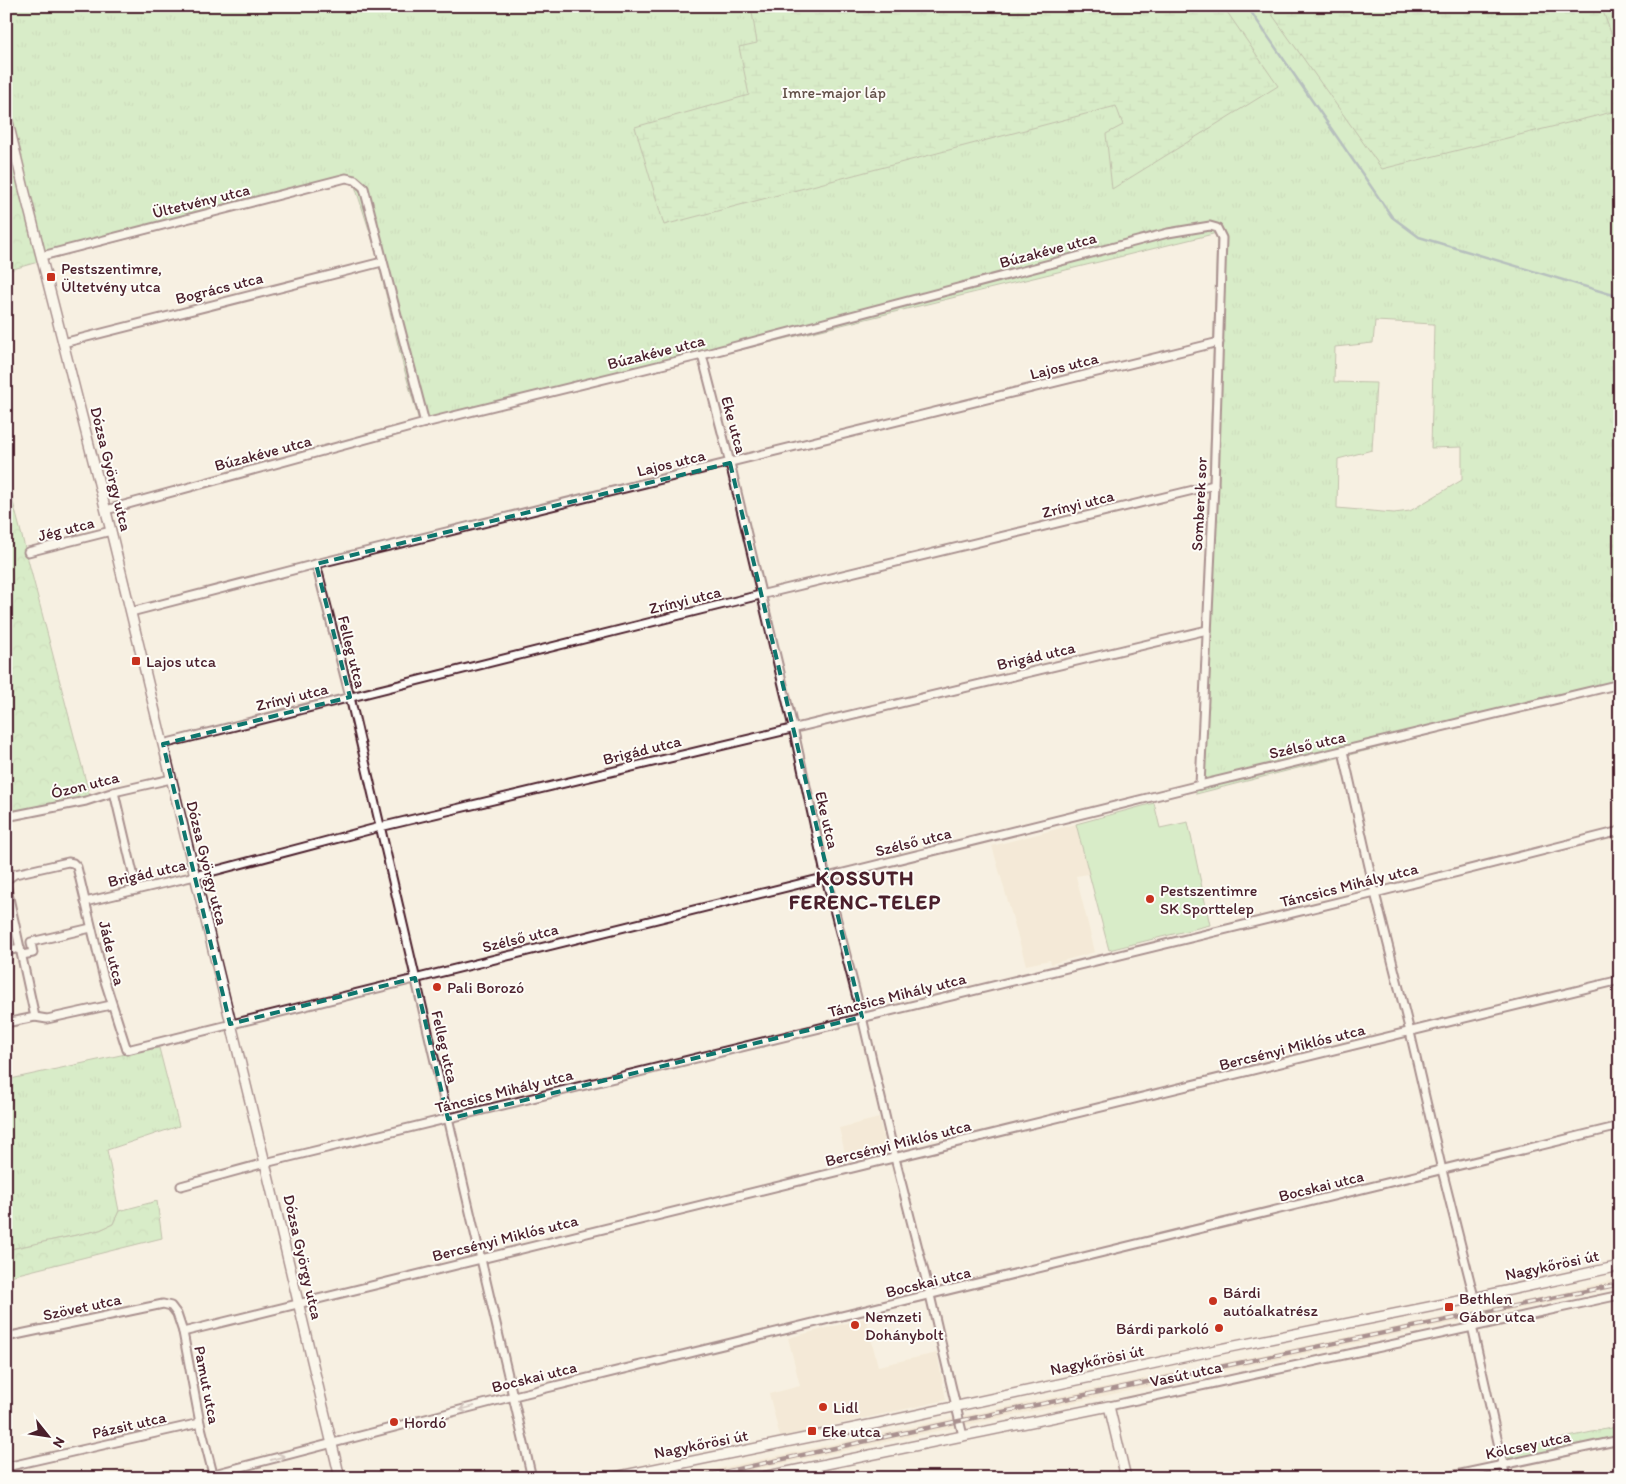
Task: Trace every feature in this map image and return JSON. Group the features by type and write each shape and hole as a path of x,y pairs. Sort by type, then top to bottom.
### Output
{"street":[{"name":"Dózsa György utca","path":"6,114 131,612 340,1478"},
{"name":"Ültetvény utca","path":"42,256 346,178 355,180 364,188 382,262"},
{"name":"Somberek sor","path":"1200,785 1214,486 1222,238 1220,232 1213,227"},
{"name":"Búzakéve utca","path":"106,510 425,423 702,355 1159,236 1194,228 1213,227"},
{"name":"Bogrács utca","path":"62,342 382,262"},
{"path":"382,262 425,423"},
{"name":"Lajos utca","path":"131,612 316,564 1218,342"},
{"name":"Eke utca","path":"702,355 730,463 793,728 826,878 862,1017 963,1436"},
{"name":"Zrínyi utca","path":"163,744 760,595 1214,486"},
{"name":"Jég utca","path":"28,552 111,532"},
{"name":"Felleg utca","path":"316,564 350,697 532,1478"},
{"name":"Brigád utca","path":"85,902 195,876 380,827 1207,630"},
{"name":"Szélső utca","path":"127,1050 1200,785 1620,684"},
{"path":"1343,751 1375,893 1474,1297"},
{"name":"Ózon utca","path":"6,817 86,801 114,792 171,779"},
{"path":"114,792 137,890"},
{"name":"Táncsics Mihály utca","path":"181,1186 265,1163 1375,893 1620,831"},
{"name":"Jáde utca","path":"6,880 15,874 68,862 73,863 77,867 111,1005 127,1050"},
{"path":"6,884 35,1016"},
{"path":"6,951 33,953 31,942 91,928"},
{"name":"Bercsényi Miklós utca","path":"183,1332 1620,980"},
{"path":"6,1023 35,1016 48,1019 111,1005"},
{"name":"Bocskai utca","path":"214,1476 514,1396 1620,1126"},
{"name":"Nagykőrösi út","path":"610,1478 1620,1266"},
{"name":"Vasút utca","path":"758,1478 1110,1406 1620,1295"},
{"name":"Pamut utca","path":"163,1304 171,1306 177,1314 183,1332 200,1423 214,1476"},
{"name":"Szövet utca","path":"6,1338 163,1304"},
{"path":"1472,1326 1506,1478"},
{"path":"1110,1406 1126,1478"},
{"name":"Pázsit utca","path":"6,1467 200,1423"},
{"name":"Kölcsey utca","path":"1442,1478 1620,1440"}],"highlighted area":[{"path":"730,463 862,1017 448,1119 415,978 230,1024 163,744 350,697 316,564"}],"shaded area":[{"path":"1076,824 1089,874 1076,876 1095,952 1051,964 1050,960 1026,965 992,846"},
{"path":"879,1118 887,1153 847,1162 839,1128"},
{"path":"1620,1278 1620,1285 1556,1301 714,1478 674,1478 972,1414 1554,1295"},
{"path":"866,1318 878,1366 937,1353 946,1400 780,1437 769,1394 800,1386 788,1338"},
{"path":"130,1467 132,1478 86,1478"}],"green space":[{"path":"6,6 1620,6 1620,686 1196,794 1202,703 1217,233 421,428 403,365 374,245 354,183 347,182 38,262 6,95","holes":["1375,321 1434,324 1431,448 1462,447 1462,480 1410,511 1394,513 1337,508 1338,459 1372,450 1376,383 1334,382 1335,347 1373,343"]},
{"name":"Imre-major láp","path":"751,6 1223,6 1278,86 1112,189 1106,134 1123,125 1116,106 664,225 635,127 749,95 739,47 757,43"},
{"path":"1266,6 1601,6 1620,57 1620,110 1382,169"},
{"path":"6,95 38,262 6,271"},
{"path":"6,475 91,801 6,819"},
{"name":"Pestszentimre SK Sporttelep","path":"1154,803 1160,828 1188,822 1210,925 1109,950 1076,824"},
{"path":"159,1048 179,1126 107,1150 119,1211 113,1224 100,1230 6,1250 6,1080"},
{"path":"157,1201 162,1238 6,1277 6,1250 100,1230 113,1224 119,1211"},
{"path":"1620,1426 1620,1440 1503,1465 1499,1452"}],"waterway":[{"path":"1247,6 1392,217 1419,237 1620,297"}],"railway":[{"path":"696,1478 959,1421 1620,1284"}],"place":[{"name":"Pestszentimre, Ültetvény utca","path":"51,277"},
{"name":"Lajos utca","path":"136,661"},
{"name":"Pestszentimre SK Sporttelep","path":"1150,899"},
{"name":"Pali Borozó","path":"437,987"},
{"name":"Bárdi autóalkatrész","path":"1213,1301"},
{"name":"Bethlen Gábor utca","path":"1449,1307"},
{"name":"Nemzeti Dohánybolt","path":"855,1325"},
{"name":"Bárdi parkoló","path":"1219,1328"},
{"name":"Lidl","path":"823,1407"},
{"name":"Hordó","path":"394,1422"},
{"name":"Eke utca","path":"812,1431"}],"district":[{"name":"KOSSUTH FERENC-TELEP","path":"865,889"}]}
